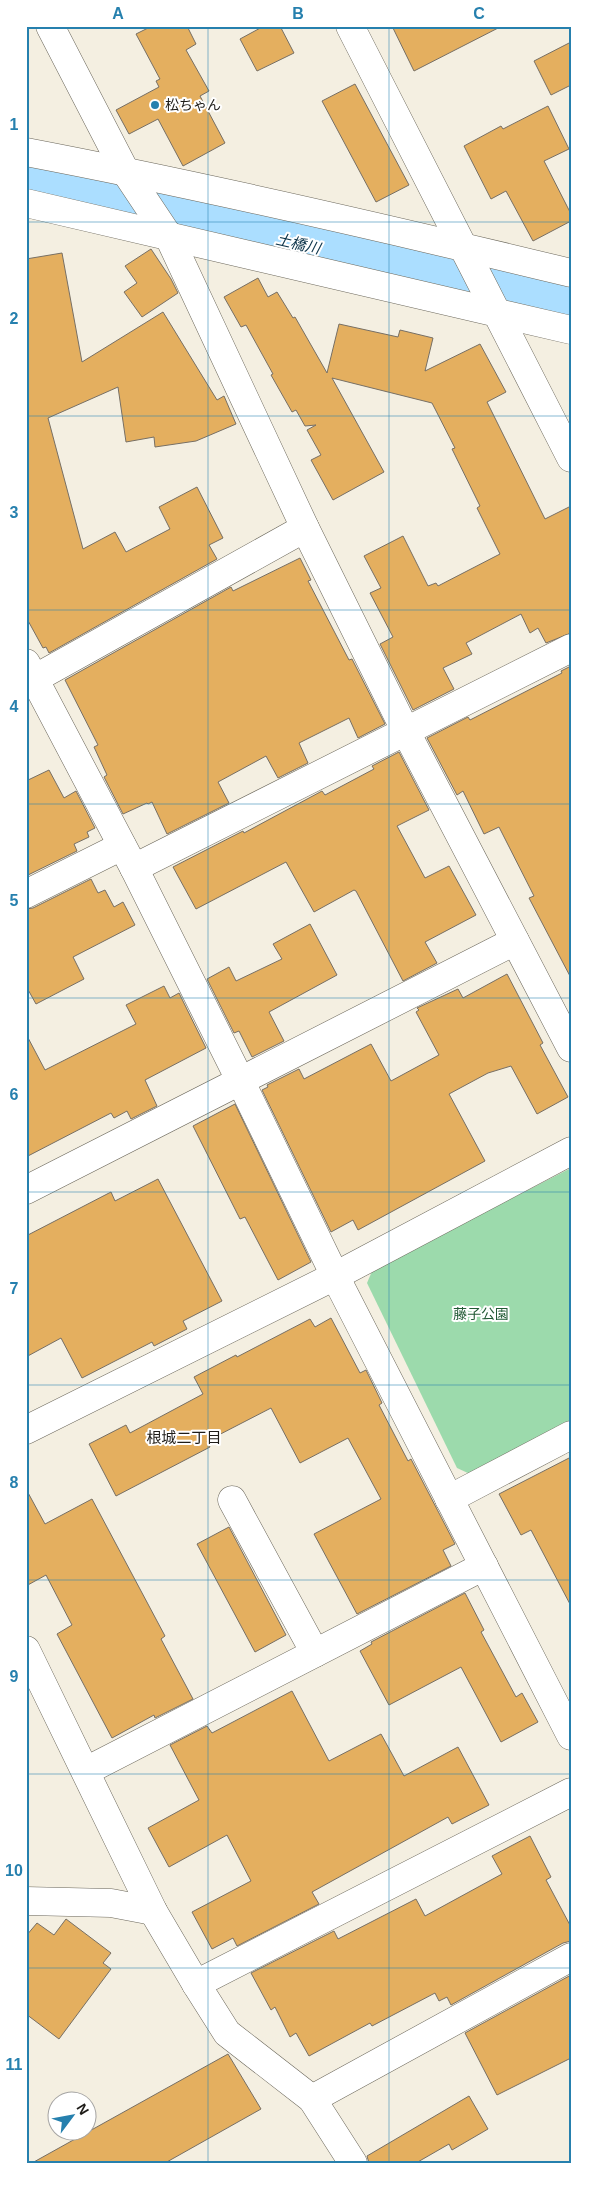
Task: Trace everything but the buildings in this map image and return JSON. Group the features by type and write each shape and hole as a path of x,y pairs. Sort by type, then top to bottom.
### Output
{"street":[{"path":"50,26 125,171 169,237 305,528 405,730 571,1048"},
{"path":"350,26 571,458"},
{"path":"26,152 125,171 462,246 571,273"},
{"path":"26,203 571,330"},
{"path":"305,528 30,671 128,857 240,1080 335,1276 571,1736"},
{"path":"26,894 128,857 405,730 571,648"},
{"path":"26,1190 515,941"},
{"path":"26,1430 335,1276 571,1151"},
{"path":"449,1499 571,1436"},
{"path":"232,1500 315,1653"},
{"path":"86,1771 484,1566"},
{"path":"26,1650 153,1911 196,1984 227,2032 312,2099 353,2163"},
{"path":"196,1984 571,1792"},
{"path":"26,1901 111,1903 153,1911"},
{"path":"312,2099 571,1957"}],"green space":[{"name":"藤子公園","path":"571,1168 571,1421 470,1474 457,1468 367,1283 373,1269"}],"waterway":[{"name":"土橋川","path":"26,182 403,269 571,304"}],"place":[{"name":"松ちゃん","path":"155,105"}],"district":[{"name":"根城二丁目","path":"184,1438"}]}
